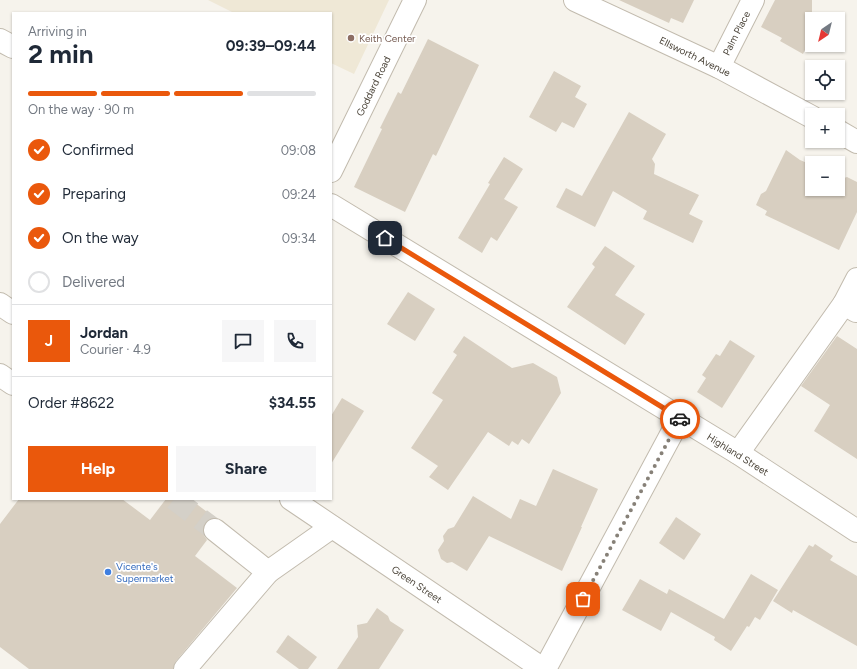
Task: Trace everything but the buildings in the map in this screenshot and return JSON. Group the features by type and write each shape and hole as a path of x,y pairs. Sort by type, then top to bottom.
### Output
{"street":[{"name":"Goddard Road","path":"332,169 415,0"},
{"name":"Ellsworth Avenue","path":"575,0 719,67 805,113"},
{"name":"Palm Place","path":"719,67 753,0"},
{"path":"0,40 12,46"},
{"path":"845,135 857,142"},
{"name":"Highland Street","path":"332,206 738,453 857,531"},
{"path":"738,453 850,308 857,279"},
{"path":"0,375 12,383"},
{"path":"544,669 680,418"},
{"name":"Green Street","path":"292,500 544,669"},
{"path":"185,669 268,572 332,527"},
{"path":"215,530 268,572"}],"shaded area":[{"name":"Keith Center","path":"208,0 389,0 354,74 332,63 332,12 232,12"}],"tunnel":[{"path":"175,500 215,530"}],"way so far":[{"path":"583,599 680,419"}],"place":[{"name":"Keith Center","path":"351,38"},
{"name":"Vicente's Supermarket","path":"108,572"}],"route":[{"path":"385,238 680,419"}]}
